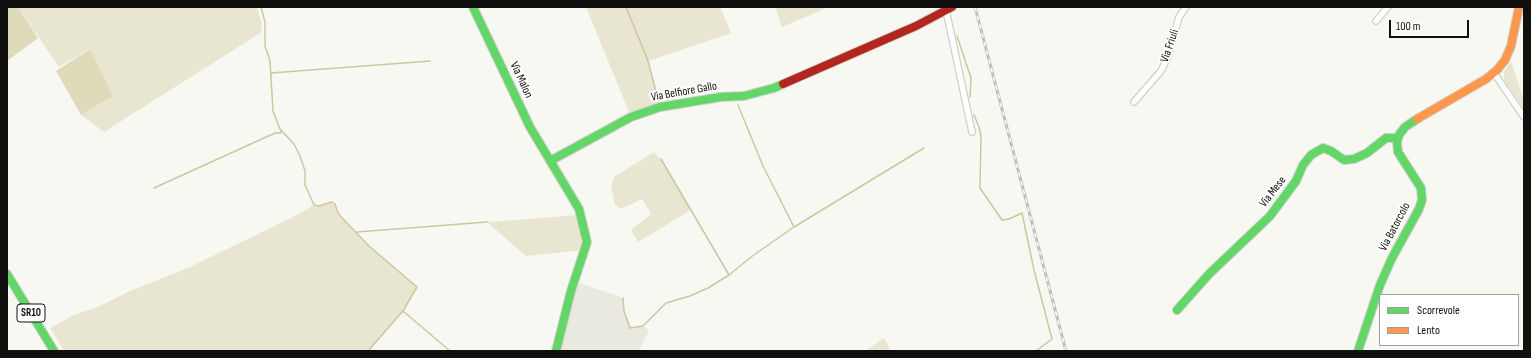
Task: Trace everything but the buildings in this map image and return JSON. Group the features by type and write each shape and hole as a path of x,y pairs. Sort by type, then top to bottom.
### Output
{"street":[{"name":"Via Malon","path":"473,7 529,125 550,161"},
{"name":"Via Friuli","path":"1134,102 1161,71 1168,57 1179,17 1186,7"},
{"path":"1376,21 1388,7"},
{"path":"1398,138 1411,122 1488,78 1494,73 1503,63 1509,52 1515,32 1519,7"},
{"name":"Via Belfiore Gallo","path":"550,161 638,114 660,106 721,97 744,96 774,88 916,26 949,8 972,132"},
{"path":"1494,73 1524,117"},
{"name":"Via Mese","path":"1177,310 1210,273 1270,216 1296,181 1303,165 1311,155 1323,148 1331,151 1344,160 1354,159 1367,153 1386,138 1398,138"},
{"name":"Via Batorcolo","path":"1358,351 1380,285 1396,251 1419,209 1422,200 1421,188 1398,152 1398,138"},
{"path":"550,161 579,209 587,242 571,291 556,351"},
{"name":"SR10","path":"7,274 54,351"}],"shaded area":[{"path":"7,7 18,7 38,38 7,61"},
{"path":"18,7 257,7 262,32 104,132 81,115 113,96 89,49 59,67"},
{"path":"586,7 720,7 731,33 649,61 660,107 631,117"},
{"path":"775,7 829,7 782,27"},
{"path":"90,49 113,96 81,115 56,71"},
{"path":"1511,61 1524,100 1524,109 1504,81 1504,72"},
{"path":"654,152 661,159 691,210 638,242 631,230 651,214 642,199 621,209 615,205 611,187 614,177"},
{"path":"332,202 335,204 338,213 343,219 369,246 417,287 403,311 368,351 64,351 50,328 74,315 100,306 130,291 192,266 293,217 314,205 319,206"},
{"path":"580,215 584,250 526,256 487,222"},
{"path":"574,281 623,298 624,311 630,328 643,326 649,330 639,351 556,351"},
{"path":"884,338 891,351 865,351"}],"waterway":[{"path":"261,7 265,22 265,46 270,61 273,111 280,129 294,144 300,156 305,171 305,185 314,205 319,206 332,202 335,204 338,213 369,246 417,287 403,311 368,351"},
{"path":"626,7 648,61 659,103"},
{"path":"957,36 971,78 970,97"},
{"path":"271,73 430,61"},
{"path":"738,105 763,166 794,227"},
{"path":"974,115 981,136 980,188 1002,220 1009,219 1022,213 1034,270 1052,339 1036,351"},
{"path":"154,188 275,133 280,133 281,130"},
{"path":"623,298 624,311 630,328 643,326 666,303 690,296 708,288 729,275 751,257 794,227 924,148"},
{"path":"661,159 729,275"},
{"path":"357,232 487,222"},
{"path":"403,311 450,351"}],"railway":[{"path":"975,7 1066,351"}],"traffic: fast":[{"path":"473,7 530,127 579,209 587,242 571,291 556,351"},
{"path":"550,161 631,117 660,107 721,97 744,96 783,84"},
{"path":"1358,351 1380,285 1392,258 1419,209 1422,200 1421,188 1398,152 1397,142 1399,135 1405,127 1417,119"},
{"path":"1177,310 1210,273 1270,216 1296,181 1303,165 1311,155 1323,148 1331,151 1344,160 1354,159 1367,153 1386,138 1398,138"},
{"path":"7,274 54,351"}],"traffic: slow":[{"path":"1417,119 1486,79 1497,70 1505,60 1511,46 1519,7"}],"traffic: jam":[{"path":"783,84 916,26 952,7"}]}
